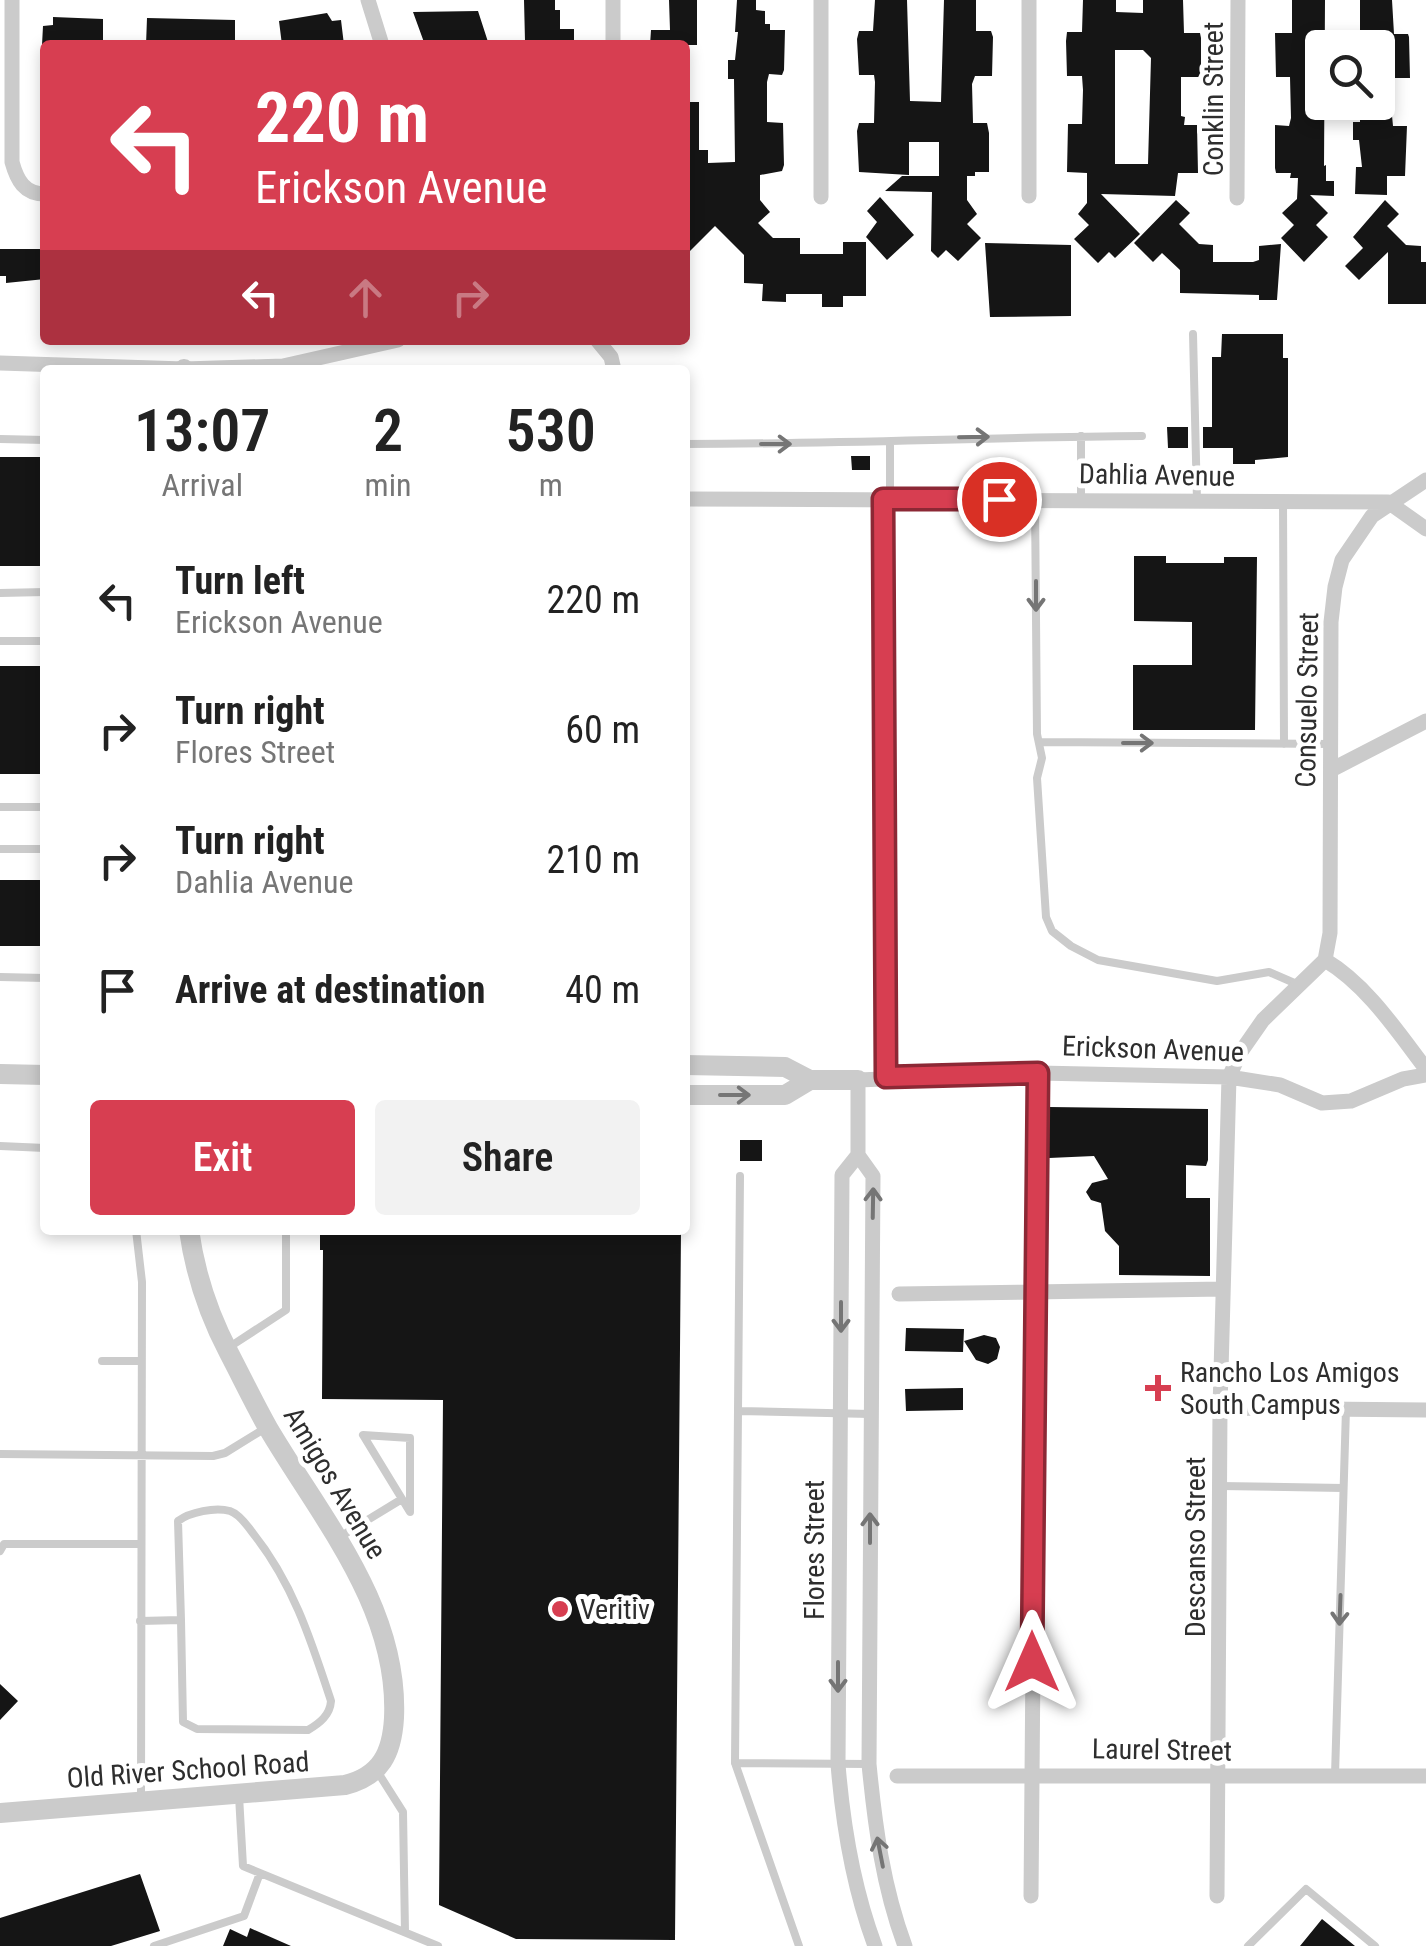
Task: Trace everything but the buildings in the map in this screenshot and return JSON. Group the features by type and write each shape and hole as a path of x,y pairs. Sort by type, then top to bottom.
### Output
{"street":[{"path":"12,0 12,162 19,183 40,194"},
{"path":"368,0 380,40"},
{"path":"612,40 613,0"},
{"path":"821,0 821,197"},
{"path":"1029,0 1029,196"},
{"name":"Conklin Street","path":"1237,198 1238,0"},
{"path":"287,365 376,345"},
{"path":"0,363 53,365"},
{"name":"Consuelo Street","path":"1325,960 1330,933 1335,587 1342,560 1372,516 1426,480"},
{"path":"886,499 886,1077"},
{"name":"Dahlia Avenue","path":"690,500 1388,502"},
{"path":"1388,502 1426,529"},
{"path":"1330,770 1426,721"},
{"path":"1229,1078 1240,1053 1263,1020 1325,960 1343,971 1365,994 1426,1072"},
{"name":"Erickson Avenue","path":"690,1065 785,1066 810,1080 1038,1073 1229,1078 1280,1085 1322,1103 1351,1101 1426,1072"},
{"path":"1031,1896 1038,1073"},
{"path":"0,1074 40,1075"},
{"name":"Descanso Street","path":"1218,1896 1220,1408 1229,1078"},
{"name":"Erickson Avenue","path":"690,1095 785,1095 810,1080"},
{"name":"Flores Street","path":"858,1080 858,1154 873,1176 869,1764 886,1888 905,1946"},
{"name":"Flores Street","path":"858,1154 842,1175 838,1764 842,1816 854,1880 875,1946"},
{"name":"Amigos Avenue","path":"189,1235 206,1301 227,1349 268,1426 338,1538 375,1610 388,1656 394,1706 393,1734 377,1771"},
{"path":"899,1294 1223,1289"},
{"path":"1220,1408 1426,1410"},
{"name":"Old River School Road","path":"0,1813 346,1785 377,1771"},
{"name":"Laurel Street","path":"897,1776 1426,1776"}],"lane":[{"path":"1193,334 1197,501"},
{"path":"1080,499 1081,436"},
{"path":"690,444 868,444 1142,436"},
{"path":"0,440 40,440"},
{"path":"886,499 890,442"},
{"path":"1035,499 1037,734 1042,758 1036,778 1046,917 1052,930 1071,946 1098,960 1217,981 1268,972 1299,985"},
{"path":"1283,502 1284,744"},
{"path":"0,592 40,592"},
{"path":"0,641 40,641"},
{"path":"1040,742 1331,744"},
{"path":"0,807 40,807"},
{"path":"0,849 40,849"},
{"path":"0,978 40,978"},
{"path":"0,1146 40,1148"},
{"path":"740,1176 735,1764 799,1946"},
{"path":"137,1235 142,1282 142,1800"},
{"path":"227,1349 286,1310 286,1235"},
{"path":"102,1361 141,1361"},
{"path":"1335,1776 1346,1409"},
{"path":"738,1411 870,1414"},
{"path":"0,1454 226,1453 268,1426"},
{"path":"363,1435 410,1438 410,1512 402,1499 363,1435"},
{"path":"1220,1486 1343,1488"},
{"path":"338,1538 402,1499"},
{"path":"230,1511 260,1542 296,1601 310,1635 330,1709 322,1721 308,1730 197,1728 183,1722 180,1620 178,1521 190,1513 230,1511"},
{"path":"0,1550 4,1544 140,1544"},
{"path":"140,1620 180,1620"},
{"path":"735,1764 869,1764"},
{"path":"377,1771 404,1812 405,1932"},
{"path":"239,1792 242,1866 438,1946"},
{"path":"154,1946 244,1916 260,1874"},
{"path":"1248,1946 1306,1889 1375,1946"}],"place":[{"name":"Rancho Los Amigos South Campus","path":"1158,1388"},
{"name":"Veritiv","path":"560,1609"}],"route":[{"path":"999,499 883,499 886,1077 1038,1073 1032,1662"}]}
